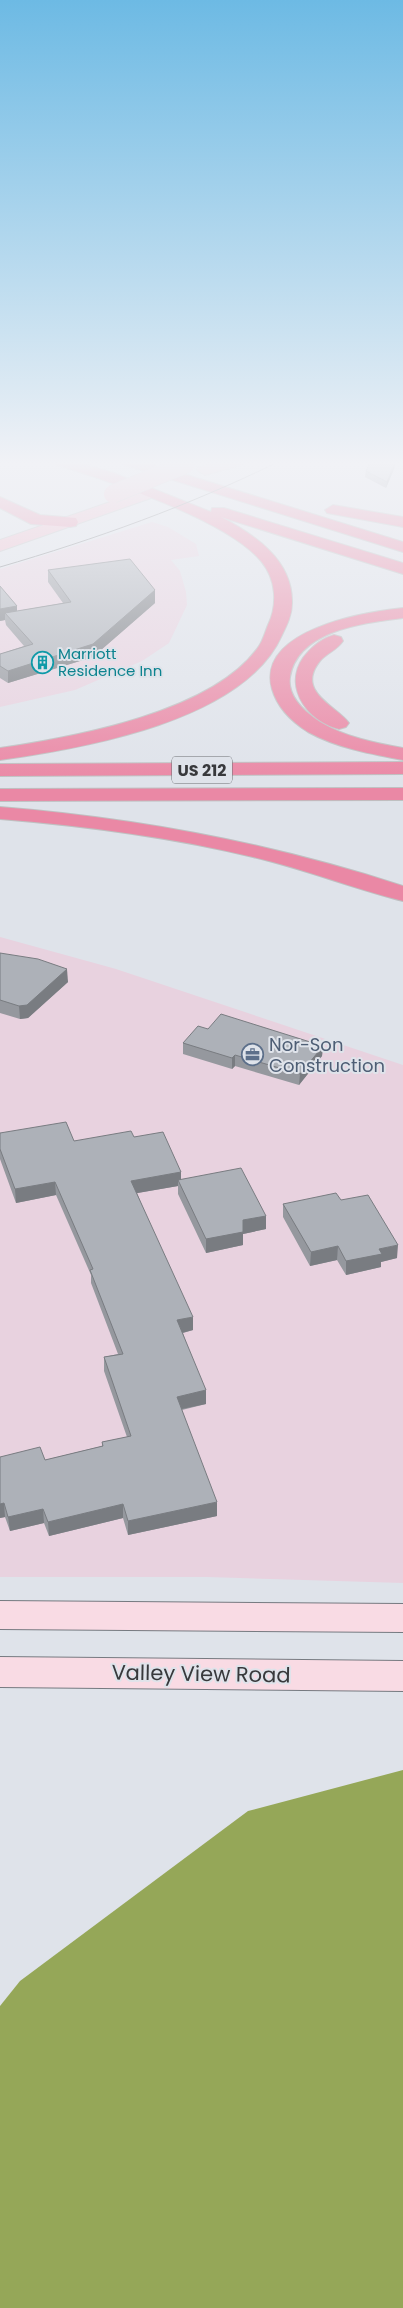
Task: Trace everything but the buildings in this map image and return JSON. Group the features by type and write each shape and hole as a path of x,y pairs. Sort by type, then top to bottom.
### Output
{"highway":[{"path":"0,754 76,742 118,732 189,706 219,690 242,673 273,639 280,623 284,606 275,570"},
{"path":"403,613 365,618 337,625 317,633 303,641 293,651 280,674 281,687 285,699 303,720 343,739 403,754"},
{"path":"403,620 361,629 339,637 314,654 302,673 308,697 316,708 333,720 366,736 403,748"},
{"name":"US 212","path":"0,770 403,768"},
{"name":"US 212","path":"0,795 403,794"},
{"path":"0,813 88,820 171,832 239,845 307,862 403,894"}],"main road":[{"path":"0,1615 403,1618"},
{"name":"Valley View Road","path":"0,1672 403,1676"}],"shaded area":[{"path":"0,570 180,571 186,592 187,605 169,643 142,661 75,690 0,707"},
{"path":"0,937 116,969 403,1065 403,1583 207,1577 0,1577"}],"green space":[{"path":"403,1770 403,2308 0,2308 0,2006 20,1981 248,1811"}],"place":[{"name":"Marriott Residence Inn","path":"42,663"},
{"name":"Nor-Son Construction","path":"253,1055"}]}
